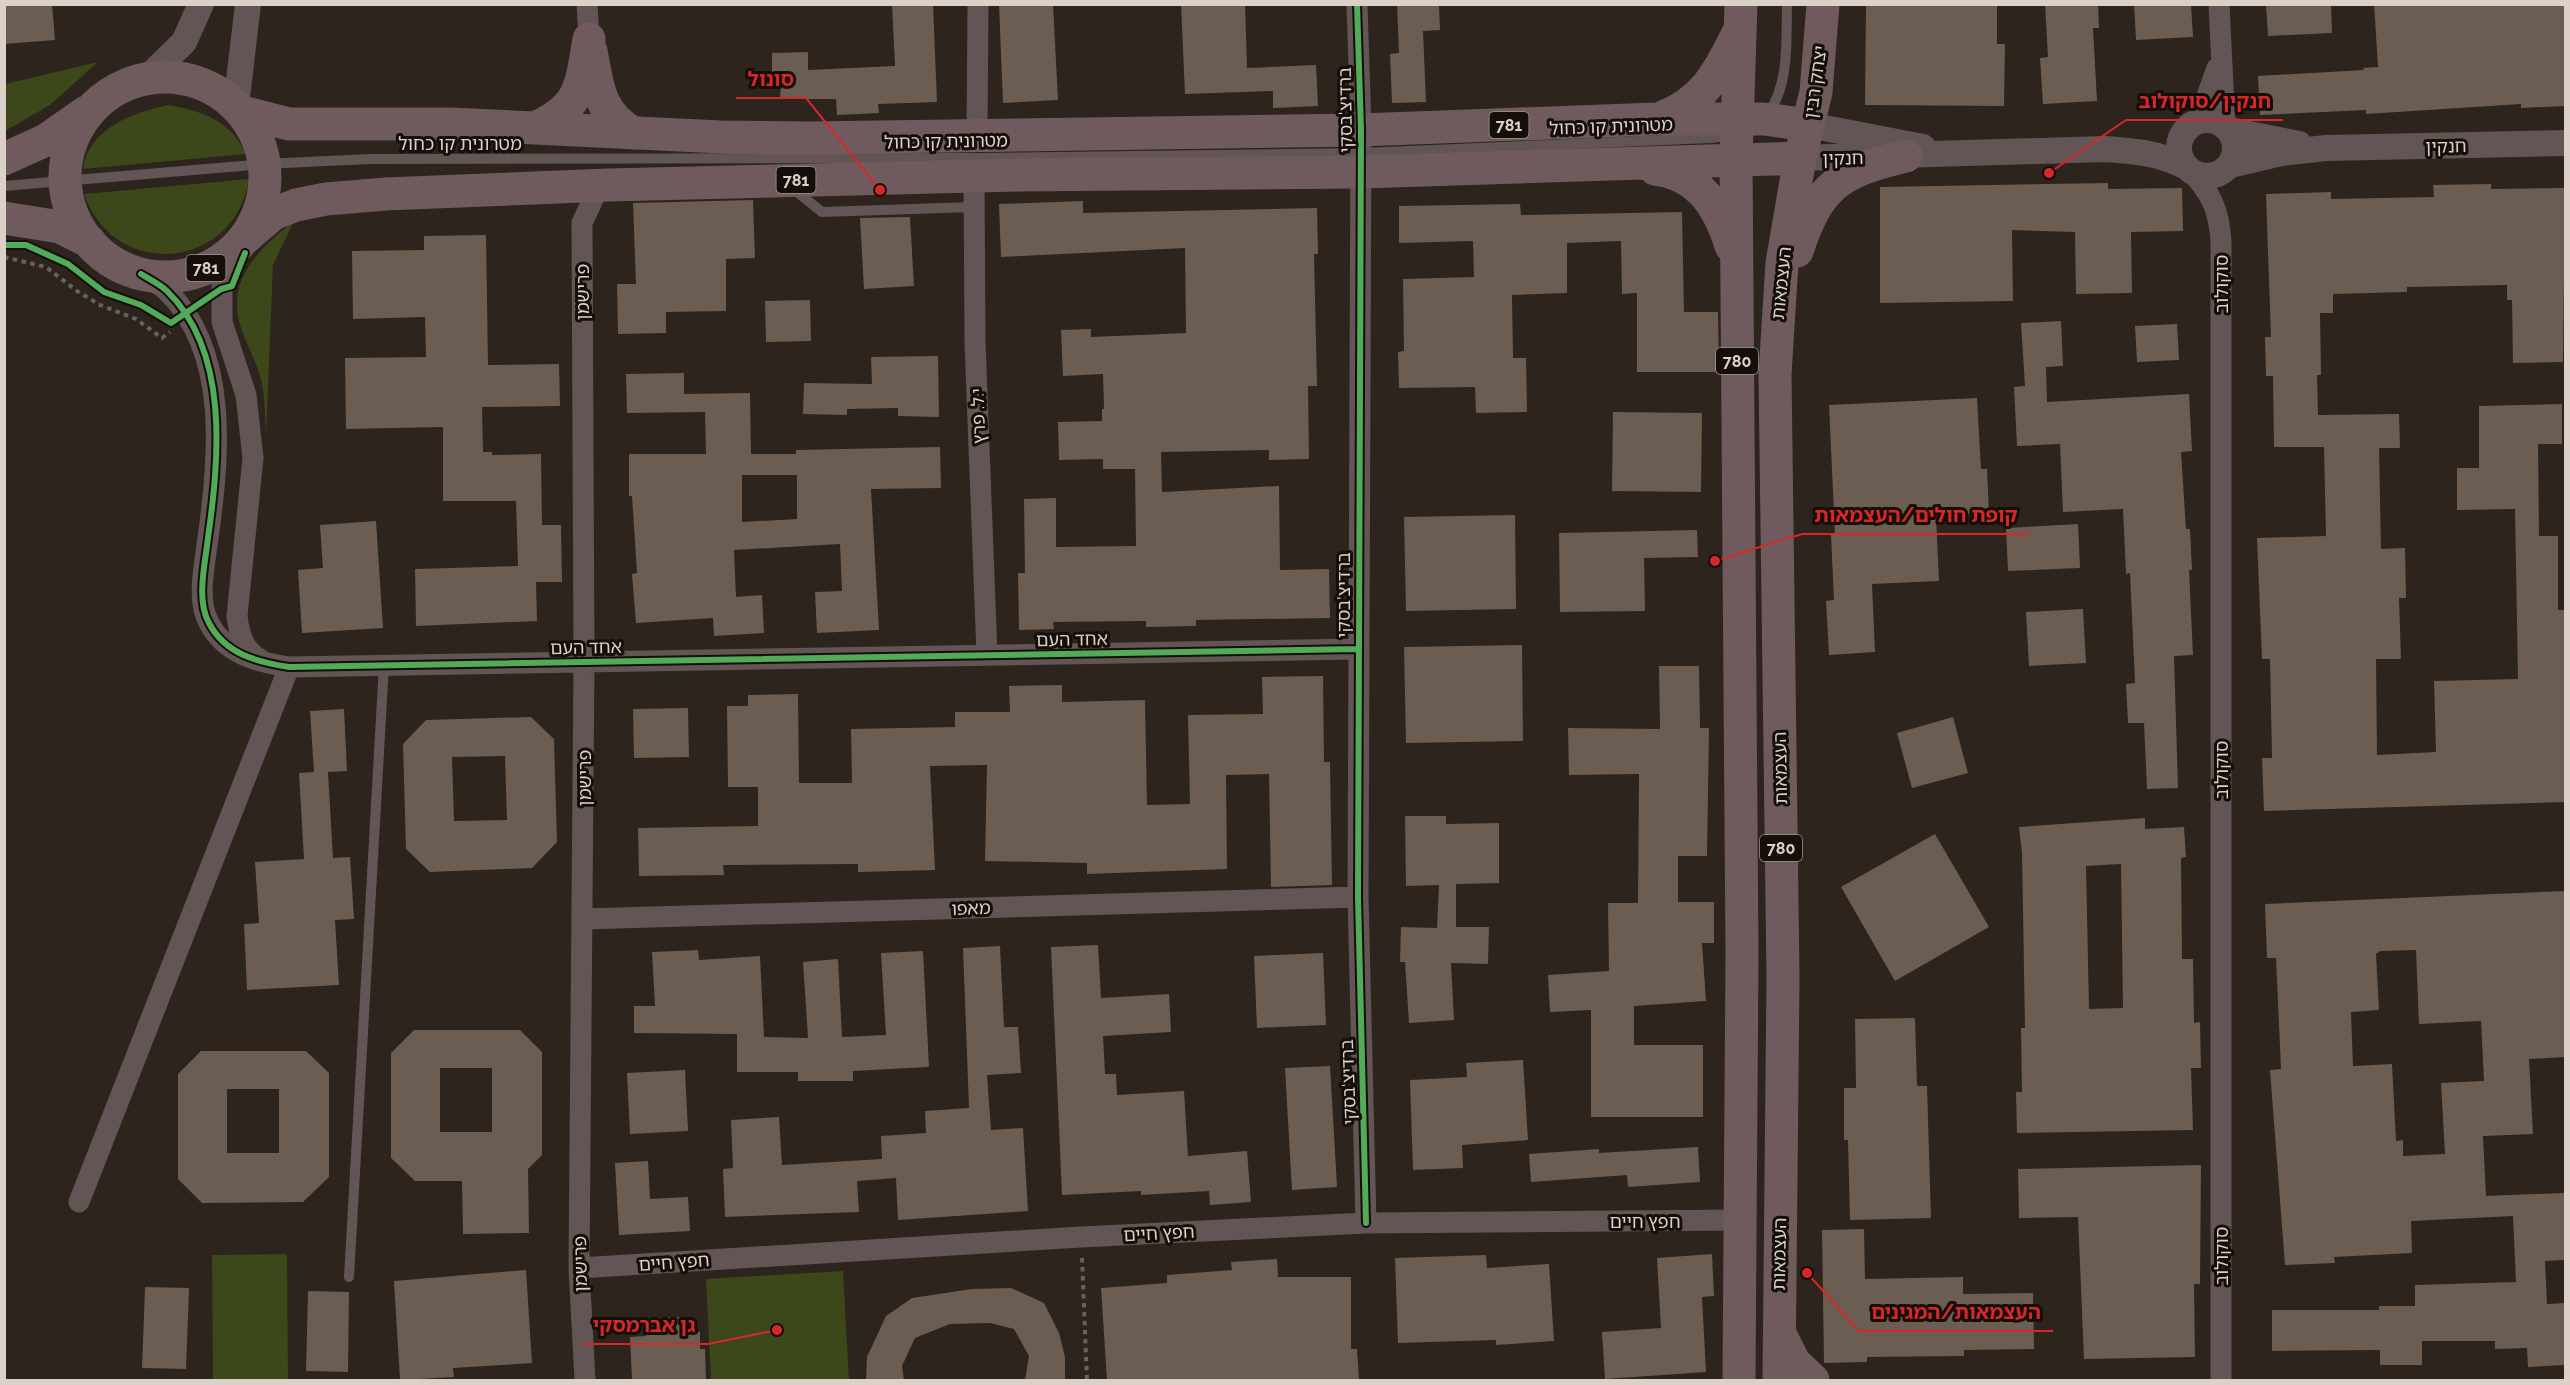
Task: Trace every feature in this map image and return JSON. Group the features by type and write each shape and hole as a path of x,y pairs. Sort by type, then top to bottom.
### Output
{"main road":[{"name":"יצחק רבין","path":"1800,158 1820,66 1823,4"},
{"path":"1741,17 1744,133 1754,145 1778,132 1809,125"},
{"path":"1656,119 1688,105 1699,96 1723,65 1741,17"},
{"path":"537,127 560,116 571,105 579,86 589,39"},
{"path":"589,39 603,102 610,117 633,133"},
{"name":"781","path":"4,159 46,140 104,98 128,84 146,79 178,78 200,83 219,93 239,109 256,134 264,164 265,183 261,207 235,247"},
{"name":"781","path":"90,242 71,210 65,181 68,155 76,131 86,116 104,98"},
{"name":"781","path":"239,109 289,124 537,127 633,133 809,138 977,135 1606,164 1744,133 1809,125"},
{"name":"781","path":"4,218 60,227 90,242 113,262 141,274 168,277 212,266 273,214 296,205 326,199 608,185 782,181 974,191 1361,152 1656,119 1744,133"},
{"name":"חנקין","path":"1744,133 1800,158"},
{"name":"780","path":"1739,1380 1742,954 1737,269 1744,133"},
{"path":"1776,327 1802,236 1819,201 1831,185 1871,165 1906,156"},
{"name":"העצמאות","path":"1779,1380 1783,977 1774,434 1776,327 1782,263 1800,158"},
{"path":"1606,164 1664,170 1698,185 1716,209 1726,232 1737,269"},
{"path":"1778,1331 1794,1362 1813,1380"}],"street":[{"path":"146,79 184,42 201,4"},
{"path":"239,109 248,4"},
{"path":"587,4 589,39"},
{"path":"977,135 978,4"},
{"name":"ברדיצ'בסקי","path":"1357,4 1361,152 1357,649 1358,897 1366,1222"},
{"path":"2219,4 2220,47 2228,128 2236,147 2230,165 2215,176 2206,177 2187,168 2179,154 2179,144 2208,95 2220,47"},
{"path":"2191,125 2213,120 2228,128"},
{"name":"חנקין","path":"1809,125 1949,153"},
{"name":"חנקין","path":"2105,149 2151,140 2191,125"},
{"name":"חנקין","path":"2228,128 2326,148"},
{"name":"חנקין","path":"2230,165 2282,153 2326,148 2565,143"},
{"name":"חנקין","path":"1800,158 2105,149 2137,151 2170,158 2187,168"},
{"name":"סוקולוב","path":"2187,168 2207,188 2214,202 2220,220 2221,241 2221,1380"},
{"name":"פרישמן","path":"585,1380 579,1268 584,662 582,223 595,195 608,185"},
{"name":"י.ל. פרץ","path":"974,191 987,655"},
{"name":"אחד העם","path":"235,247 222,281 222,322 246,395 253,458 238,599 239,634 255,657 289,667"},
{"name":"אחד העם","path":"141,274 166,290 188,318 207,362 215,417 214,496 203,587 204,608 208,622 227,646 261,663 289,667 1357,649"},
{"path":"79,1202 289,667"},
{"name":"מאפו","path":"583,919 1358,897"},
{"name":"חפץ חיים","path":"579,1268 1366,1222 1739,1221"}],"lane":[{"path":"1744,133 1779,93 1783,78 1787,4"},
{"name":"מטרונית קו כחול","path":"4,186 264,164 370,159 978,158 1361,152 1711,138 1744,133"},
{"path":"349,1277 384,665"}],"path":[{"path":"4,257 46,267 84,296 136,320 162,338 188,318"},
{"path":"1081,1237 1087,1380"}],"green space":[{"path":"98,62 50,105 5,131 5,84"},
{"path":"169,105 215,119 240,142 246,154 83,169 94,143 115,124 142,112"},
{"path":"249,179 239,209 222,232 199,247 173,254 146,252 121,242 99,222 84,194"},
{"path":"294,221 273,265 266,434 262,384 241,328 237,310 238,295 248,267 269,243"},
{"path":"287,1254 288,1380 213,1380 212,1255"},
{"path":"843,1271 849,1380 711,1380 706,1279"}],"building":[{"path":"52,4 55,40 4,44 4,6"},
{"path":"892,4 933,4 937,102 878,104 879,113 837,115 836,99 780,99 781,80 772,80 772,53 808,52 808,70 895,66"},
{"path":"999,4 1053,4 1058,100 1003,103"},
{"path":"1181,4 1245,4 1247,68 1316,65 1318,106 1273,108 1273,91 1185,94"},
{"path":"1397,4 1439,4 1440,30 1423,31 1426,102 1392,103 1390,54 1399,53"},
{"path":"1866,4 1997,4 1997,44 2005,44 2004,106 1865,105"},
{"path":"2045,4 2098,4 2099,28 2093,28 2097,101 2043,104 2040,58 2048,57"},
{"path":"2134,4 2191,4 2193,37 2136,40"},
{"path":"2266,4 2331,4 2332,33 2268,36"},
{"path":"2374,4 2565,4 2565,106 2521,108 2521,104 2366,114 2366,110 2260,115 2258,76 2364,70 2363,68 2378,67"},
{"path":"2108,183 2108,189 2182,188 2183,231 2131,232 2132,293 2076,294 2075,232 2012,230 2013,301 1880,303 1880,187"},
{"path":"2491,184 2491,189 2565,188 2563,362 2513,363 2512,300 2507,300 2507,285 2407,287 2407,292 2333,294 2333,313 2320,313 2321,375 2317,375 2318,415 2399,414 2400,448 2379,448 2381,549 2405,548 2406,598 2399,598 2401,659 2376,659 2377,755 2436,752 2434,681 2518,679 2515,509 2457,510 2457,468 2479,468 2479,406 2562,404 2562,444 2538,444 2539,536 2558,536 2558,610 2565,610 2565,802 2264,811 2262,758 2272,758 2270,659 2262,659 2257,538 2326,536 2324,447 2274,447 2273,376 2266,376 2265,337 2271,337 2266,194 2331,192 2331,199 2434,197 2433,185"},
{"path":"753,200 755,258 726,259 726,311 666,312 666,333 618,334 617,284 636,284 633,203"},
{"path":"1083,201 1083,213 1317,208 1318,254 1314,254 1317,386 1308,386 1309,459 1269,460 1269,450 1161,452 1162,492 1279,486 1280,570 1329,569 1330,618 1196,620 1196,626 1146,627 1146,621 1053,622 1054,629 1019,630 1018,573 1025,573 1024,499 1056,498 1056,547 1136,546 1135,469 1103,469 1103,459 1059,460 1058,422 1102,421 1102,409 1104,409 1103,374 1063,376 1061,330 1091,329 1091,337 1186,333 1185,248 1001,257 999,204"},
{"path":"1520,204 1521,215 1682,212 1684,312 1718,312 1719,372 1637,372 1637,293 1622,294 1621,241 1567,243 1567,293 1512,295 1513,358 1526,358 1527,412 1476,413 1475,387 1399,388 1398,352 1404,351 1403,279 1474,277 1473,241 1399,243 1399,206"},
{"path":"910,217 914,286 864,289 860,218"},
{"path":"486,235 488,365 559,364 560,406 482,407 483,452 492,452 492,455 541,454 542,525 561,525 562,582 536,582 537,621 416,626 415,569 518,566 516,501 443,501 443,427 346,429 345,358 426,357 425,317 353,319 352,251 424,250 424,236"},
{"path":"810,300 811,341 766,342 765,301"},
{"path":"2061,321 2063,366 2046,367 2047,402 2189,394 2192,451 2181,452 2186,529 2190,529 2192,570 2189,570 2193,655 2174,656 2178,788 2147,789 2144,723 2128,723 2126,684 2135,683 2130,573 2126,574 2123,509 2063,512 2060,444 2017,446 2014,387 2025,386 2021,323"},
{"path":"2177,324 2179,360 2137,362 2135,326"},
{"path":"938,356 939,417 898,416 898,408 847,409 847,415 803,414 804,383 872,384 871,357"},
{"path":"684,373 684,394 750,393 751,454 796,454 796,450 940,447 941,488 871,489 879,630 817,633 815,592 842,591 840,544 734,550 736,597 762,595 764,633 714,636 713,618 636,623 632,574 637,573 632,496 629,496 629,454 706,454 705,412 627,413 626,374","holes":["742,475 797,475 797,519 742,522"]},
{"path":"1977,398 1981,469 1987,469 1989,513 1936,516 1939,581 1872,584 1875,652 1829,655 1826,601 1834,600 1831,535 1835,535 1829,405"},
{"path":"1613,412 1702,413 1701,492 1612,491"},
{"path":"1515,515 1516,609 1406,611 1404,517"},
{"path":"376,521 383,628 302,633 298,570 323,568 320,525"},
{"path":"2078,524 2080,568 2008,571 2006,528"},
{"path":"1697,530 1698,557 1644,558 1645,611 1560,612 1559,533"},
{"path":"2083,609 2086,663 2029,666 2026,612"},
{"path":"1522,645 1523,741 1406,743 1404,647"},
{"path":"1659,666 1699,666 1700,728 1709,728 1707,856 1678,856 1678,902 1714,902 1714,943 1702,943 1706,1001 1634,1006 1634,1045 1703,1045 1703,1117 1591,1117 1591,1010 1550,1012 1548,975 1609,971 1608,903 1638,903 1639,774 1569,775 1568,728 1660,729"},
{"path":"1323,676 1324,762 1330,762 1332,885 1271,887 1269,774 1226,775 1227,869 1087,874 1087,863 985,861 987,765 930,766 935,870 858,872 858,864 723,865 724,875 639,876 638,828 758,826 758,787 728,787 727,706 748,706 748,695 798,694 799,783 852,783 851,729 955,727 955,712 1010,712 1009,686 1062,685 1062,702 1145,700 1147,805 1190,804 1188,715 1263,714 1262,677"},
{"path":"688,708 689,757 634,758 633,709"},
{"path":"344,709 347,771 328,772 333,858 350,857 354,919 335,920 339,985 247,990 244,924 259,923 255,862 304,859 299,773 314,772 310,711"},
{"path":"531,717 554,739 557,842 532,868 430,872 406,849 403,744 426,720","holes":["505,756 507,820 454,821 452,757"]},
{"path":"1953,717 1968,773 1912,788 1897,733"},
{"path":"1405,816 1446,816 1446,824 1499,823 1499,883 1456,884 1456,927 1489,927 1488,964 1451,963 1454,1020 1409,1023 1405,962 1400,962 1401,927 1437,928 1439,885 1406,886"},
{"path":"2145,818 2145,829 2184,827 2186,857 2181,858 2182,959 2193,959 2194,1023 2200,1022 2201,1068 2191,1068 2193,1130 2017,1133 2016,1092 2022,1092 2021,1028 2025,1028 2022,853 2019,827","holes":["2121,864 2123,1008 2089,1009 2086,866"]},
{"path":"1935,834 1989,927 1895,981 1841,887"},
{"path":"2565,891 2565,1057 2529,1059 2533,1134 2483,1136 2486,1196 2565,1193 2565,1260 2545,1261 2547,1304 2565,1303 2565,1365 2528,1367 2527,1348 2495,1349 2495,1341 2422,1341 2422,1365 2380,1365 2380,1350 2272,1351 2272,1310 2379,1310 2379,1306 2415,1306 2415,1285 2516,1282 2513,1216 2411,1221 2412,1253 2334,1257 2335,1263 2285,1265 2270,1070 2281,1069 2276,958 2267,958 2265,904","holes":["2416,950 2419,1024 2481,1021 2484,1081 2441,1083 2445,1154 2403,1156 2403,1140 2396,1141 2392,1064 2353,1066 2351,1012 2379,1010 2376,954 2380,951"]},
{"path":"1098,945 1101,998 1169,994 1171,1032 1103,1036 1105,1074 1116,1074 1117,1095 1184,1091 1188,1156 1247,1151 1251,1202 1210,1205 1209,1191 1141,1195 1141,1191 1062,1195 1051,947"},
{"path":"1000,946 1004,1027 1018,1027 1021,1073 987,1075 991,1130 1023,1128 1028,1211 898,1220 896,1178 857,1181 859,1212 725,1217 723,1169 733,1168 731,1120 779,1117 782,1165 882,1159 881,1136 926,1133 925,1111 969,1108 963,948"},
{"path":"698,950 699,960 760,956 764,1037 808,1038 803,962 838,959 842,1037 886,1035 881,953 923,951 929,1067 853,1071 853,1081 798,1081 798,1072 737,1072 737,1034 634,1033 634,1006 655,1006 652,952"},
{"path":"1323,953 1326,1025 1257,1028 1254,956"},
{"path":"1915,1018 1917,1086 1927,1086 1931,1218 1850,1220 1848,1140 1844,1140 1844,1088 1856,1088 1855,1019"},
{"path":"414,1030 520,1030 542,1052 542,1155 528,1169 529,1233 463,1234 462,1181 415,1181 391,1158 391,1053","holes":["440,1068 492,1068 492,1132 440,1132"]},
{"path":"201,1051 306,1051 329,1073 329,1177 303,1202 202,1203 178,1179 178,1074","holes":["227,1089 279,1089 279,1153 227,1153"]},
{"path":"1523,1060 1528,1140 1462,1145 1463,1168 1413,1170 1410,1080 1467,1077 1466,1063"},
{"path":"1330,1066 1337,1187 1292,1190 1285,1068"},
{"path":"685,1070 688,1131 630,1134 627,1073"},
{"path":"1698,1147 1700,1182 1628,1187 1627,1175 1531,1182 1529,1154 1599,1149 1599,1153"},
{"path":"648,1161 650,1199 688,1197 690,1231 619,1235 615,1163"},
{"path":"2201,1165 2200,1284 2194,1284 2195,1357 2084,1359 2078,1217 2019,1218 2018,1169"},
{"path":"1864,1229 1865,1279 1963,1277 1963,1294 2033,1293 2034,1349 1964,1350 1964,1356 1867,1357 1867,1362 1824,1363 1822,1230"},
{"path":"1712,1254 1714,1296 1702,1297 1706,1372 1605,1379 1602,1332 1661,1328 1657,1258"},
{"path":"1486,1255 1487,1268 1549,1264 1554,1341 1496,1345 1496,1340 1398,1343 1395,1258"},
{"path":"1277,1259 1278,1277 1351,1277 1351,1349 1357,1349 1359,1380 1107,1380 1101,1288 1167,1283 1167,1275 1232,1270 1231,1262"},
{"path":"526,1270 532,1363 453,1368 454,1377 400,1380 394,1281"},
{"path":"145,1287 189,1288 186,1369 142,1368"},
{"path":"1011,1288 1044,1303 1059,1333 1065,1357 1065,1380 1025,1380 1029,1356 1014,1329 990,1323 950,1324 915,1338 902,1366 904,1380 866,1380 867,1357 886,1316 912,1298 972,1289"},
{"path":"308,1291 349,1292 348,1372 306,1371"},
{"path":"685,1317 685,1332 700,1332 700,1349 705,1349 706,1379 632,1380 630,1337 646,1336 645,1318"}],"cycle path":[{"path":"1357,4 1361,130 1358,897 1366,1223"},
{"path":"4,245 26,245 68,264 104,292 141,305 171,323 221,289 232,286 245,253"},
{"path":"141,274 167,291 187,316 202,344 211,375 216,442 212,507 202,582 203,604 205,614 216,634 233,649 254,659 289,667 1357,649"}],"place":[{"name":"חנקין/סוקולוב","path":"2049,173"},
{"name":"סונול","path":"880,190"},
{"name":"קופת חולים/העצמאות","path":"1715,561"},
{"name":"העצמאות/המגינים","path":"1807,1273"},
{"name":"גן אברמסקי","path":"777,1330"}]}
